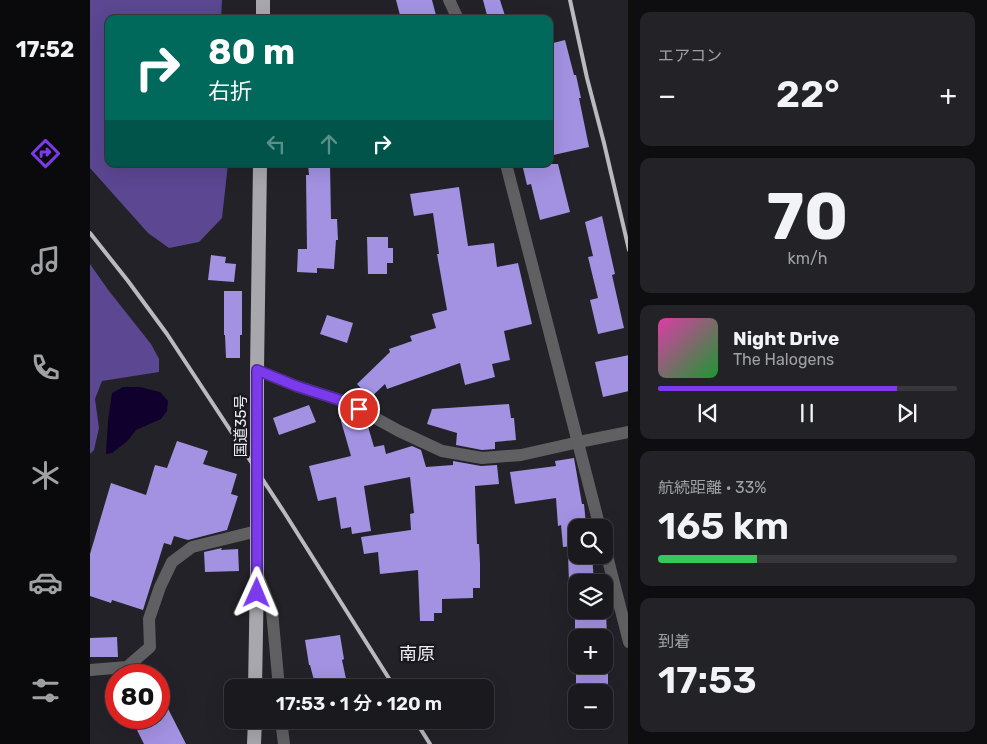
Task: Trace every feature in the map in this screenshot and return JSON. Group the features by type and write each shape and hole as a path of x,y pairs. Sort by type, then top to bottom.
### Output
{"highway":[{"path":"263,0 263,15"},
{"name":"国道35号","path":"255,679 260,167"},
{"path":"254,744 255,729"}],"street":[{"path":"449,0 456,15"},
{"path":"507,167 598,519"},
{"path":"257,370 296,386 346,402 399,431 442,451 482,458 521,456 628,432"},
{"path":"90,670 128,667 150,647 149,619 160,587 172,562 192,547 257,531"},
{"path":"609,564 628,642"},
{"path":"257,574 272,611 278,679"},
{"path":"283,729 284,744"}],"shaded area":[{"path":"90,0 222,0 221,15 105,15 105,167 228,167 222,218 199,242 169,248 148,233 90,168"},
{"path":"90,264 151,344 159,359 159,372 102,381 95,399 99,428 94,450 90,454"},
{"path":"123,387 140,387 160,392 168,401 167,411 161,419 136,430 125,443 112,453 106,454 112,393"}],"building":[{"path":"396,0 432,0 436,15 400,15"},
{"path":"483,0 500,0 505,15 487,15"},
{"path":"565,40 574,75 576,75 589,147 553,155 554,111 553,43"},
{"path":"553,164 558,164 570,212 540,220 531,184 527,185 523,167 553,167"},
{"path":"308,167 330,167 331,219 337,219 338,240 336,240 334,269 317,268 317,273 297,272 298,249 307,249 306,175 309,175"},
{"path":"459,187 468,246 494,243 497,267 518,263 532,324 504,331 510,360 492,364 495,377 465,385 460,363 387,389 385,384 370,398 357,384 390,352 389,349 412,341 410,336 436,328 432,314 447,310 437,254 439,254 433,213 414,216 410,194"},
{"path":"602,216 615,274 612,275 624,328 598,334 590,300 598,298 588,257 593,256 585,222"},
{"path":"367,237 388,237 388,248 393,248 393,263 387,263 387,274 368,274"},
{"path":"211,255 226,257 225,263 236,264 234,282 208,280"},
{"path":"224,291 242,291 240,358 226,358"},
{"path":"327,315 353,323 347,343 320,334"},
{"path":"628,355 628,391 603,397 595,362"},
{"path":"509,404 511,418 514,418 516,440 495,442 495,449 482,450 456,445 457,433 427,424 432,409"},
{"path":"309,405 316,422 279,435 273,418"},
{"path":"357,417 367,423 374,447 384,445 386,454 412,446 421,450 426,467 453,465 453,461 481,466 497,465 499,484 475,486 480,588 473,588 473,598 442,599 442,613 434,613 434,621 420,621 418,570 380,574 378,552 364,554 361,537 411,530 410,514 414,513 410,477 364,486 371,531 352,534 351,527 341,529 336,497 318,501 309,466 351,456 341,421"},
{"path":"177,441 208,451 203,464 237,474 231,494 238,496 227,530 188,540 174,536 171,545 164,543 143,610 112,600 111,603 90,596 90,554 111,483 146,495 155,465 167,468"},
{"path":"574,458 582,504 584,504 586,519 568,519 568,547 563,547 561,525 558,526 556,498 515,504 510,472 556,466 555,461"},
{"path":"222,548 221,550 238,549 239,571 205,572 204,552"},
{"path":"568,564 593,564 593,574 569,574"},
{"path":"575,619 606,619 607,629 575,629"},
{"path":"340,635 346,679 314,679 309,665 305,640"},
{"path":"117,637 118,657 90,657 90,638"},
{"path":"576,674 608,674 608,684 576,684"},
{"path":"170,713 186,744 144,744 136,729 170,729"}],"railway":[{"path":"570,0 628,246"},
{"path":"90,233 167,334 284,512 389,679"},
{"path":"421,729 430,744"}],"district":[{"name":"南原","path":"417,654"}],"route":[{"path":"257,593 257,370 296,386 346,402 359,409"}]}
